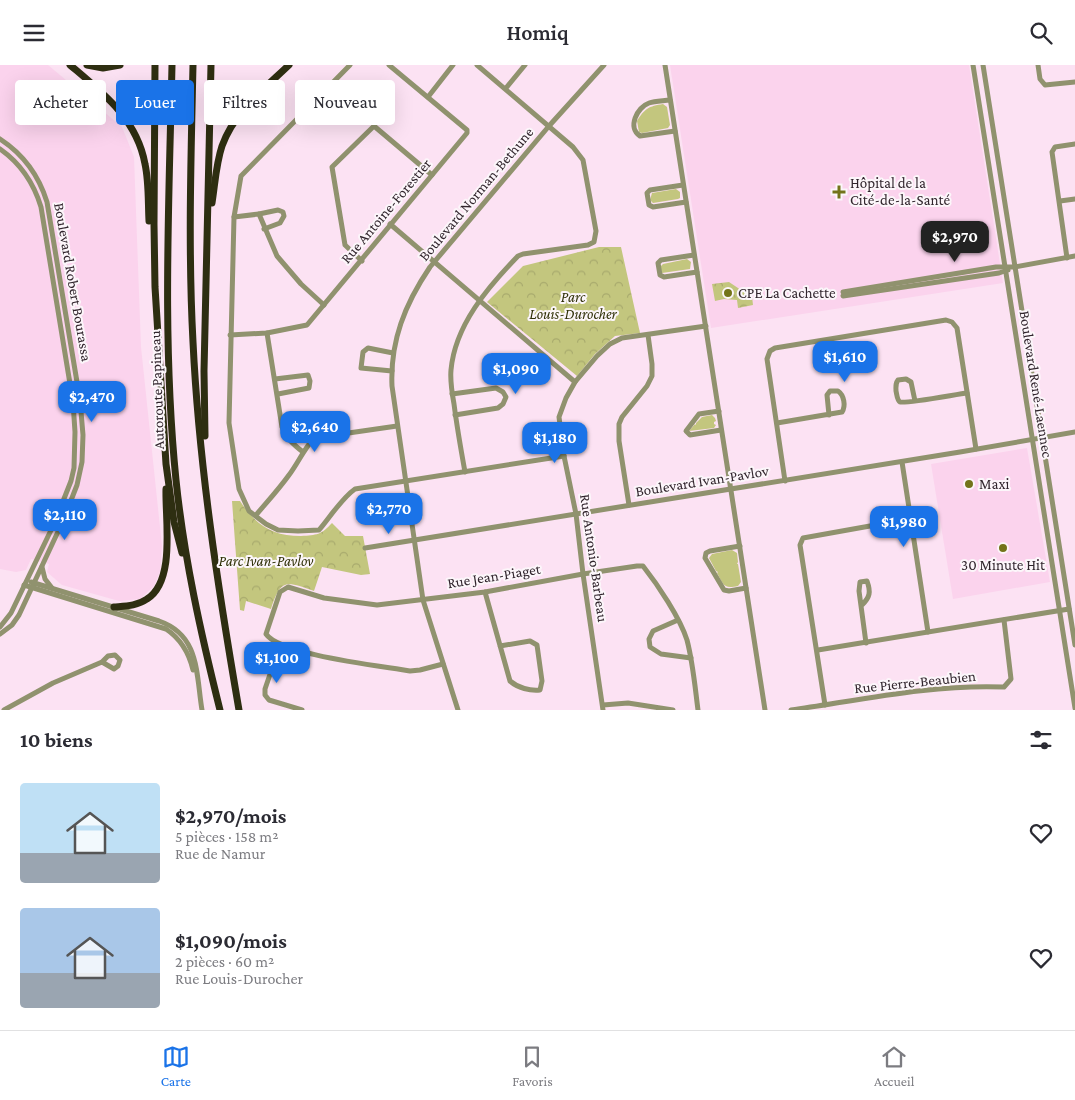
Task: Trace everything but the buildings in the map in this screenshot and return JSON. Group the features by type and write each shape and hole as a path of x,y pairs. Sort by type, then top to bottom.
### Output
{"highway":[{"path":"70,65 115,105 128,122 138,141 146,169 149,223 154,261"},
{"path":"87,65 107,68 120,65"},
{"path":"114,607 136,604 146,600 157,589 163,577 166,559 166,464 154,261 155,65"},
{"name":"Autoroute Papineau","path":"172,65 169,381 176,483 192,591 220,710"},
{"path":"193,65 190,191 191,285 196,385 218,584 239,710"},
{"path":"206,489 204,389 211,65"},
{"path":"207,233 219,157 228,132 246,106 289,65"},
{"path":"166,464 174,522 192,591"}],"street":[{"path":"350,65 241,176 234,217 229,423 239,489 249,511 266,524 278,529 298,531 319,530 340,506 346,496 355,489 564,456"},
{"name":"Rue Antoine-Forestier","path":"230,335 267,333 307,325 467,133 466,130 389,65"},
{"path":"428,97 454,65"},
{"path":"465,472 455,415 450,371 456,344 466,322 479,302 518,256 588,245 594,242 596,238 583,159 549,126 477,65"},
{"path":"506,88 525,65"},
{"name":"Boulevard Norman-Bethune","path":"458,710 424,600 397,426 392,371 393,353 406,308 416,287 549,126 604,65"},
{"path":"665,65 765,710"},
{"name":"Boulevard René-Laennec","path":"973,65 1075,708"},
{"name":"Boulevard René-Laennec","path":"983,65 1075,645"},
{"path":"1038,65 1040,79 1044,85 1075,82"},
{"path":"670,100 646,104 634,118 633,124 636,133 641,136 675,131"},
{"path":"362,261 344,245 332,167 374,126 432,175"},
{"name":"Boulevard Robert Bourassa","path":"0,139 16,151 27,163 46,198 80,400 83,441 80,476 63,521 42,567 0,627"},
{"path":"1067,257 1052,152 1055,147 1075,144"},
{"name":"Boulevard Robert Bourassa","path":"0,149 24,173 41,207 72,392 75,432 74,468 70,482 17,619 0,634"},
{"path":"683,185 649,190 646,194 647,201 653,207 686,201"},
{"path":"1060,201 1075,199"},
{"path":"234,217 278,210 283,212 284,216 280,223 264,229"},
{"path":"259,214 277,256 324,305"},
{"path":"390,225 575,382"},
{"path":"694,255 661,260 658,263 657,269 660,275 664,277 697,272"},
{"path":"843,294 998,267 1005,269 1075,256"},
{"path":"785,481 767,360 771,350 948,320 956,325 976,449"},
{"name":"Rue Antonio-Barbeau","path":"603,708 576,514 564,456 560,417 566,398 575,382 610,344 622,338 706,326"},
{"path":"267,333 284,434 303,452"},
{"path":"629,505 619,441 619,424 622,417 647,386 652,376 648,335"},
{"path":"392,371 362,367 363,352 368,349 393,353"},
{"path":"275,379 308,375 310,381 309,388 278,394"},
{"path":"915,401 911,382 906,379 898,380 896,385 899,401 903,403 967,393"},
{"path":"452,394 496,388 503,391 506,397 503,404 498,408 455,415"},
{"path":"777,423 830,415 840,413 844,409 842,394 838,391 830,391 827,395 830,415"},
{"path":"718,411 699,415 687,428 686,432 690,435 722,430"},
{"path":"256,515 281,487 314,438 397,426"},
{"name":"Boulevard Ivan-Pavlov","path":"365,548 902,462 1075,432"},
{"path":"902,462 928,632"},
{"path":"826,705 800,545 803,538 910,519"},
{"path":"740,546 710,551 706,554 705,558 724,590 746,588"},
{"name":"Rue Jean-Piaget","path":"280,645 266,635 280,591 288,587 324,598 377,605 486,592 637,566 643,567 678,620 691,658 698,710"},
{"path":"42,567 45,579 52,588"},
{"path":"30,584 52,588 162,622 172,627 182,635 194,656 199,695"},
{"path":"30,584 156,625 177,637 187,651 191,662 202,710"},
{"path":"486,592 500,645 510,681 516,686 535,691 540,690 542,681 537,645 530,641 500,645"},
{"path":"862,605 866,643"},
{"path":"818,650 1069,609"},
{"path":"678,620 653,631 649,639 650,647 661,654 691,658"},
{"name":"Rue Pierre-Beaubien","path":"791,710 941,689 984,686 1004,687 1011,679 1004,620"},
{"path":"302,710 269,700 265,695 265,689 280,645 316,655 410,671 444,664"},
{"path":"4,710 51,684 102,662"},
{"path":"1068,664 1075,663"},
{"path":"603,708 628,703 673,710"}],"shaded area":[{"path":"0,65 48,65 66,80 15,80 15,125 106,125 106,114 116,122 116,125 122,127 134,157 141,347 162,546 160,572 154,586 140,599 119,601 62,585 47,572 49,564 31,559 26,570 16,572 0,569"},
{"name":"Hôpital de la Cité-de-la-Santé","path":"670,65 969,65 1003,283 711,328"},
{"path":"1027,448 1050,582 953,599 931,464"}],"green space":[{"path":"663,104 667,107 670,125 668,128 639,132 637,121 642,114 650,107"},
{"path":"676,189 680,192 680,198 678,199 653,203 650,200 652,193"},
{"name":"Parc Louis-Durocher","path":"599,247 621,247 640,333 615,336 595,354 577,376 487,302 523,266"},
{"path":"687,259 691,262 690,269 662,273 660,267 663,264"},
{"path":"729,282 741,290 751,288 753,305 738,308 737,300 724,299 715,301 712,284"},
{"path":"712,415 716,421 714,422 716,425 714,428 689,431 702,417"},
{"name":"Parc Ivan-Pavlov","path":"232,501 240,501 259,523 281,534 315,535 325,530 332,523 345,536 363,536 370,574 361,575 322,567 314,591 296,585 285,585 278,592 271,609 246,601 244,611 240,610"},
{"path":"732,550 737,553 737,564 741,582 738,586 729,587 724,585 709,558 712,554"}],"place":[{"name":"Hôpital de la Cité-de-la-Santé","path":"839,192"},
{"name":"CPE La Cachette","path":"728,293"},
{"name":"Maxi","path":"969,484"},
{"name":"30 Minute Hit","path":"1003,548"}]}
